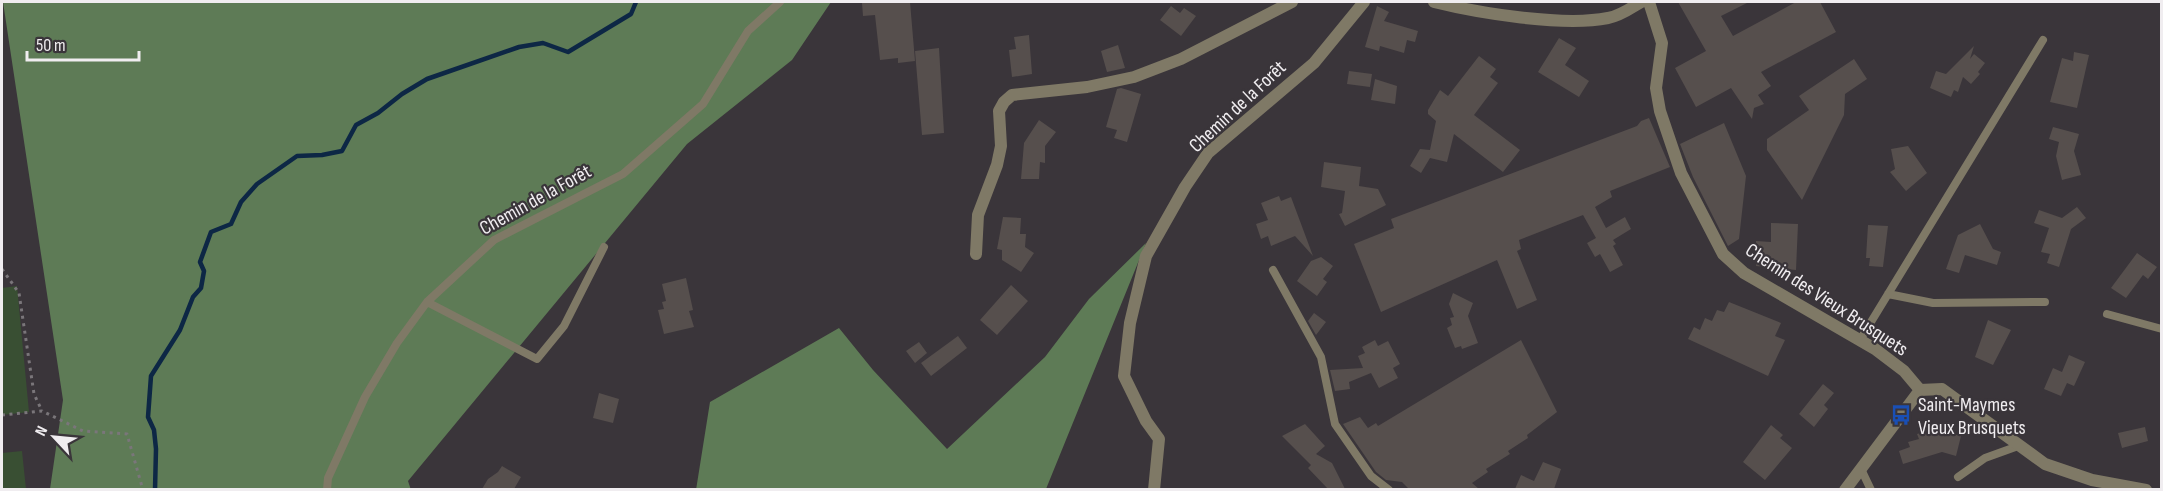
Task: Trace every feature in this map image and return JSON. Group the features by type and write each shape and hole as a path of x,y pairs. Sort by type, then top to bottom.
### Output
{"street":[{"path":"976,254 978,214 997,165 1001,146 999,111 1012,95 1087,87 1134,77 1181,58 1292,2"},
{"name":"Chemin de la Forêt","path":"1154,489 1159,439 1146,421 1124,376 1130,323 1146,256 1185,187 1208,153 1314,63 1364,2"},
{"path":"1434,2 1502,15 1574,20 1609,18 1641,2"},
{"name":"Chemin des Vieux Brusquets","path":"1649,2 1662,43 1656,87 1660,111 1681,173 1723,254 1744,273 1860,340 1904,371 1920,390"},
{"path":"1845,489 1920,390 1941,389 2045,464 2092,480 2144,489"}],"lane":[{"name":"Chemin de la Forêt","path":"327,489 328,478 365,397 397,342 427,302 494,240 623,174 703,104 748,31 780,2"},
{"path":"1860,340 2043,40"},
{"path":"427,302 537,360 564,326 604,247"},
{"path":"1273,270 1321,357 1335,424 1371,476 1389,489"},
{"path":"1888,294 1933,303 2045,303"},
{"path":"2107,314 2162,329"},
{"path":"1958,477 1985,458 2021,446"},
{"path":"1860,469 1871,489"}],"path":[{"path":"2,269 19,293 33,394 42,411"},
{"path":"2,415 42,411 83,431 127,434 142,489"}],"green space":[{"path":"3,2 831,2 792,60 687,144 408,481 411,490 50,489 63,400"},
{"path":"1146,243 1046,489 696,490 710,402 839,328 873,370 947,449 1045,357 1089,299"},
{"path":"17,286 29,412 2,415 2,288"},
{"path":"22,451 26,489 2,489 2,453"}],"building":[{"path":"910,2 915,61 898,63 898,58 880,60 875,15 863,16 862,3"},
{"path":"1678,2 1749,2 1721,16 1733,36 1796,2 1820,2 1836,32 1761,72 1771,86 1758,95 1764,104 1754,108 1752,119 1731,88 1696,107 1675,68 1706,51"},
{"path":"1171,6 1180,13 1184,8 1196,16 1181,36 1160,20"},
{"path":"1377,6 1389,12 1384,21 1418,31 1415,42 1407,40 1404,53 1380,46 1379,51 1365,47"},
{"path":"1029,35 1032,74 1012,77 1009,50 1016,49 1014,37"},
{"path":"1559,38 1576,48 1565,65 1589,81 1579,97 1538,72"},
{"path":"1118,45 1125,68 1107,72 1101,51"},
{"path":"1974,46 1970,59 1974,54 1985,63 1978,72 1980,74 1971,84 1963,77 1958,92 1954,90 1951,97 1930,88 1936,71 1946,74"},
{"path":"939,48 944,133 922,135 915,51"},
{"path":"2074,52 2089,55 2077,108 2050,102 2062,58 2073,61"},
{"path":"1479,56 1496,69 1490,77 1498,83 1474,115 1520,150 1503,172 1454,134 1447,162 1430,158 1421,173 1410,166 1420,149 1430,150 1436,121 1428,114 1428,110 1440,90 1448,96"},
{"path":"1854,59 1867,79 1845,94 1844,115 1802,200 1767,150 1767,139 1809,110 1799,96"},
{"path":"1349,71 1372,74 1370,87 1347,84"},
{"path":"1375,79 1397,86 1395,104 1371,100"},
{"path":"1117,89 1141,94 1127,142 1114,138 1117,130 1106,127"},
{"path":"1649,118 1670,167 1610,191 1612,197 1595,207 1606,228 1625,217 1631,229 1613,240 1616,244 1613,246 1623,265 1610,272 1600,254 1595,257 1587,243 1596,238 1583,215 1519,240 1521,249 1517,251 1537,300 1517,309 1497,260 1381,312 1354,244 1394,228 1391,219 1637,126 1641,121"},
{"path":"1039,120 1056,132 1045,146 1045,163 1040,162 1039,179 1021,179 1024,143"},
{"path":"1724,123 1746,176 1739,239 1728,246 1693,177 1680,144"},
{"path":"2053,127 2079,134 2074,151 2081,175 2062,180 2056,156 2059,142 2049,139"},
{"path":"1908,146 1927,173 1906,191 1890,172 1895,169 1891,149"},
{"path":"1324,162 1361,167 1359,186 1378,189 1386,205 1345,226 1339,214 1342,213 1345,191 1321,187"},
{"path":"1279,196 1281,201 1291,197 1313,256 1295,236 1271,246 1268,236 1261,239 1256,224 1268,220 1261,203"},
{"path":"2077,207 2086,218 2071,229 2059,267 2047,263 2050,254 2041,252 2049,228 2034,223 2039,210 2062,218"},
{"path":"1003,217 1021,218 1020,234 1026,234 1025,247 1034,253 1021,272 1002,260 1002,250 997,249"},
{"path":"1771,223 1798,224 1796,270 1756,266 1756,241 1771,242"},
{"path":"1980,224 1993,249 2001,252 1997,265 1965,255 1959,273 1946,269 1958,235"},
{"path":"1868,225 1888,226 1883,267 1869,266 1870,258 1866,258"},
{"path":"2137,253 2157,267 2148,279 2143,275 2126,298 2111,288"},
{"path":"1321,257 1333,266 1323,279 1327,282 1317,296 1297,281 1311,261"},
{"path":"686,278 693,310 689,311 694,327 664,334 658,310 664,309 662,302 666,301 662,284"},
{"path":"1011,285 1028,301 997,335 980,320"},
{"path":"1453,293 1473,303 1468,316 1478,343 1462,349 1461,346 1455,348 1447,328 1452,325 1450,318 1454,317 1449,304"},
{"path":"1729,302 1781,323 1775,336 1785,340 1768,376 1688,339 1694,327 1700,330 1705,318 1712,321 1717,310 1724,312"},
{"path":"1314,313 1326,322 1316,335 1308,321"},
{"path":"1988,320 2011,330 1993,365 1975,357"},
{"path":"958,336 967,348 931,376 921,363"},
{"path":"1375,340 1378,346 1388,341 1400,364 1393,368 1398,378 1379,388 1371,373 1349,382 1350,389 1335,391 1330,370 1363,368 1358,356 1365,353 1362,347"},
{"path":"1521,340 1557,412 1527,435 1528,438 1508,451 1510,454 1486,469 1488,472 1472,483 1479,489 1409,489 1402,482 1386,480 1376,472 1343,424 1360,417 1368,428 1376,423 1378,426"},
{"path":"919,342 927,353 915,363 906,351"},
{"path":"2069,355 2085,362 2074,386 2067,383 2061,396 2044,389 2053,368 2062,372"},
{"path":"1823,384 1834,393 1824,405 1828,409 1814,427 1799,414"},
{"path":"599,393 619,399 613,423 593,418"},
{"path":"1305,424 1325,446 1316,454 1332,463 1345,489 1328,489 1308,468 1311,465 1282,436"},
{"path":"1771,425 1783,435 1780,438 1792,448 1765,480 1743,462"},
{"path":"2145,427 2148,441 2122,448 2118,433"},
{"path":"1934,429 1961,436 1956,456 1942,452 1903,464 1899,451 1910,447 1908,442 1919,439 1917,434"},
{"path":"1543,462 1561,469 1554,489 1515,489 1521,475 1534,481"},
{"path":"502,466 521,477 514,489 482,489 488,479"}],"waterway":[{"path":"155,490 156,449 154,430 148,417 151,376 180,330 193,297 201,288 204,271 200,262 211,232 231,224 241,202 257,184 297,156 342,151 356,125 378,113 402,94 427,79 519,47 543,43 568,52 631,14 636,2"}],"place":[{"name":"Saint-Maymes Vieux Brusquets","path":"1901,415"}]}
